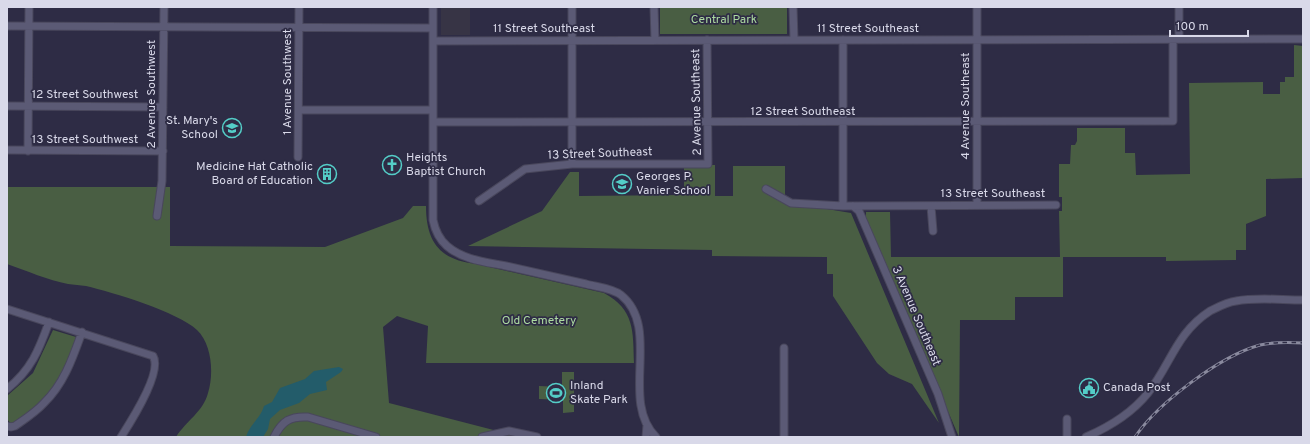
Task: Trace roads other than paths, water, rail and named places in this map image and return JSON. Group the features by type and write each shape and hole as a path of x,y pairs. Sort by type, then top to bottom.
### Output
{"street":[{"path":"28,150 29,7"},
{"name":"2 Avenue Southwest","path":"157,216 162,181 164,7"},
{"name":"1 Avenue Southwest","path":"298,157 299,7"},
{"path":"434,7 434,227 440,239 445,245 467,257 620,294 636,317 641,405 647,425 656,437"},
{"path":"572,7 572,164"},
{"path":"654,7 655,40"},
{"path":"793,7 794,40"},
{"name":"4 Avenue Southeast","path":"977,205 978,7"},
{"path":"1176,39 1179,7"},
{"path":"7,26 433,28"},
{"name":"12 Street Southeast","path":"433,122 708,123 1173,121 1176,39"},
{"name":"11 Street Southeast","path":"433,40 1303,39"},
{"name":"2 Avenue Southeast","path":"707,40 708,164"},
{"path":"843,40 843,206"},
{"name":"12 Street Southwest","path":"7,106 163,107"},
{"path":"299,110 433,110"},
{"name":"13 Street Southwest","path":"7,150 162,151"},
{"name":"13 Street Southeast","path":"479,201 525,169 572,164 708,164"},
{"name":"13 Street Southeast","path":"766,189 791,203 843,206 1056,205"},
{"name":"3 Avenue Southeast","path":"854,206 859,211 934,386 950,427 952,437"},
{"name":"13 Street Southeast","path":"931,206 933,231"},
{"path":"1086,437 1113,424 1136,405 1148,393 1184,335 1194,323 1214,309 1235,300 1303,300"},
{"path":"7,309 151,354 155,359 154,370 149,386 121,437"},
{"path":"7,389 30,367 49,322"},
{"path":"7,426 15,426 45,402 61,382 82,332"},
{"path":"784,348 784,437"},
{"path":"274,437 286,419 297,416 308,417 376,437"},
{"path":"1067,419 1067,437"},
{"path":"646,437 647,425"},
{"path":"482,437 509,431 538,437"}],"railway":[{"path":"1135,437 1145,424 1174,396 1191,382 1227,359 1260,345 1282,342 1303,343"}],"place":[{"name":"St. Mary's School","path":"232,128"},
{"name":"Heights Baptist Church","path":"392,165"},
{"name":"Medicine Hat Catholic Board of Education","path":"327,174"},
{"name":"Georges P. Vanier School","path":"622,184"},
{"name":"Canada Post","path":"1089,388"},
{"name":"Inland Skate Park","path":"556,393"}],"park label":[{"name":"Central Park","path":"724,20"},
{"name":"Old Cemetery","path":"539,321"}]}
